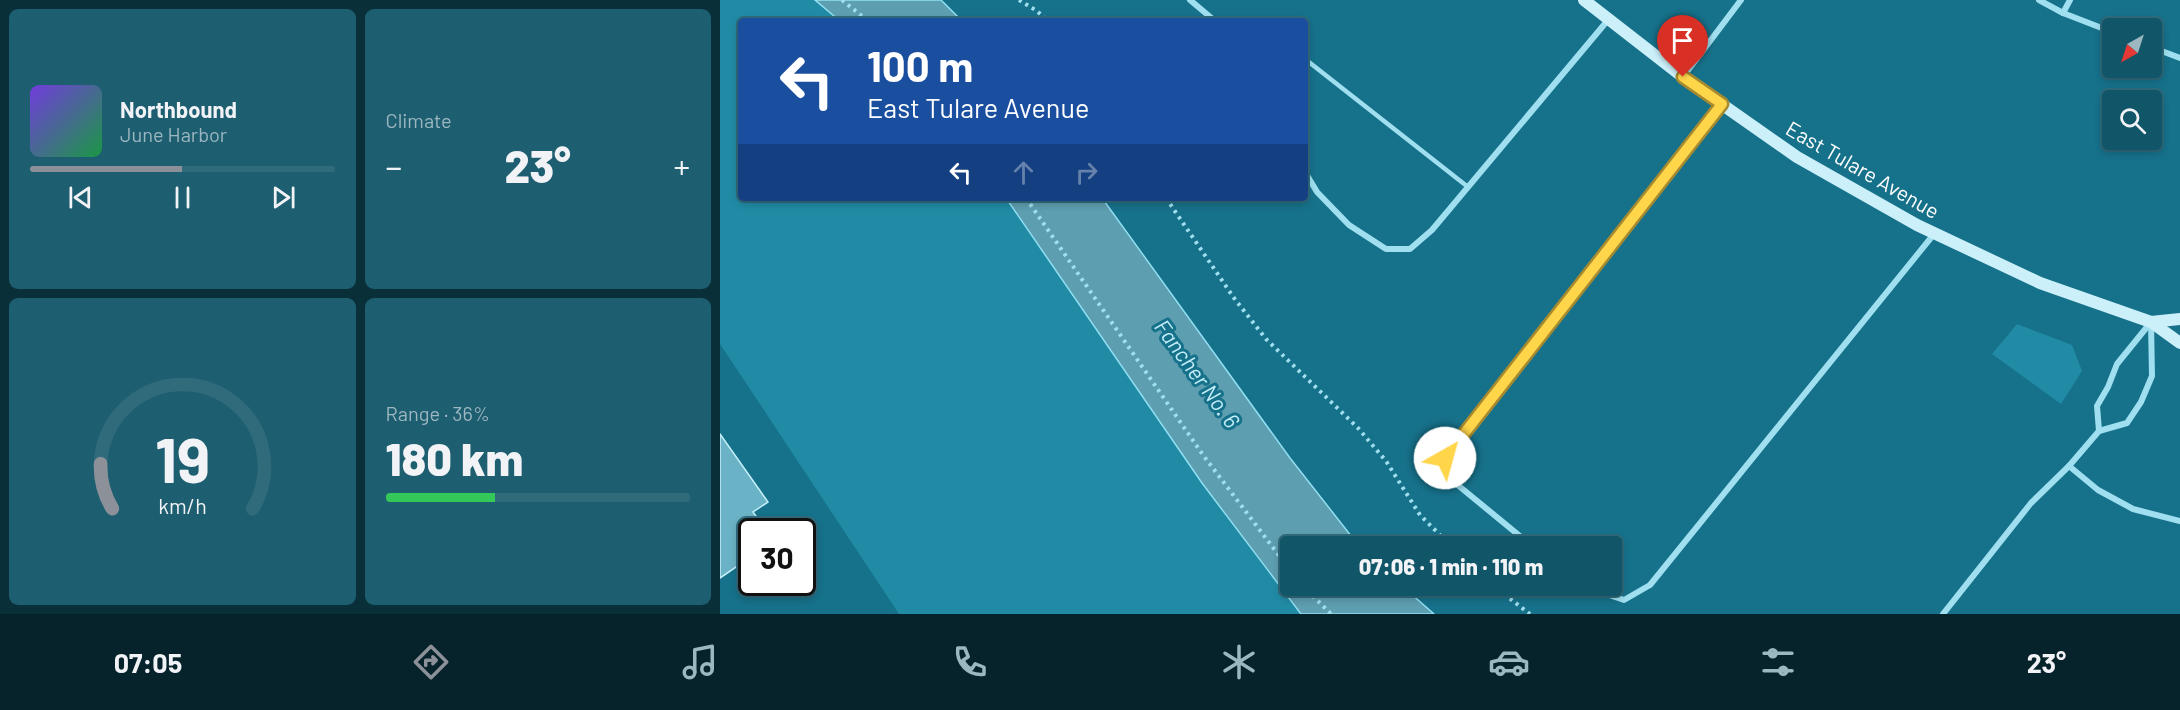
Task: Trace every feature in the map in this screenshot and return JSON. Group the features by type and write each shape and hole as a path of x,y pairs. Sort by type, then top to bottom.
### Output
{"street":[{"path":"1190,0 1211,18"},
{"name":"East Tulare Avenue","path":"1584,0 1683,77 1797,157 1934,233 2040,283 2151,322 2180,344"},
{"path":"1683,77 1741,0"},
{"path":"2039,0 2102,28"},
{"path":"2063,12 2070,0"},
{"path":"1308,177 1317,192 1349,225 1386,249 1410,249 1432,230 1609,19"},
{"path":"2162,51 2180,58"},
{"path":"1520,536 1454,482 1445,458 1722,104"},
{"path":"1612,596 1624,600 1650,585 1934,233"},
{"name":"East Tulare Avenue","path":"2151,322 2180,319"},
{"path":"2099,431 2097,406 2117,364 2151,322"},
{"path":"1943,614 2031,503 2069,466 2099,431 2127,423 2141,402 2152,376 2151,322"},
{"path":"2069,466 2098,490 2133,509 2180,521"}],"lane":[{"path":"1308,60 1468,188"}],"path":[{"path":"842,0 864,18"},
{"path":"1019,0 1045,18"},
{"path":"1028,201 1203,455 1280,557"},
{"path":"1168,201 1234,298 1266,339 1358,428 1386,461 1420,515 1441,536"},
{"path":"1313,596 1331,614"},
{"path":"1506,596 1530,614"}],"shaded area":[{"path":"720,0 815,0 836,18 738,18 738,201 1008,201 1202,483 1280,586 1280,596 1287,596 1301,614 899,614 720,344"},
{"path":"2017,324 2072,345 2082,371 2061,404 1992,354"}],"water":[{"path":"815,0 941,0 959,18 836,18"},
{"name":"Fancher No. 6","path":"1008,201 1104,201 1290,458 1351,536 1280,536 1280,586 1202,483"},
{"path":"1287,596 1414,596 1434,614 1301,614"}],"building":[{"path":"720,434 768,502 753,512 757,518 738,518 738,566 720,578"}],"route":[{"path":"1445,458 1722,104 1683,77"}]}
